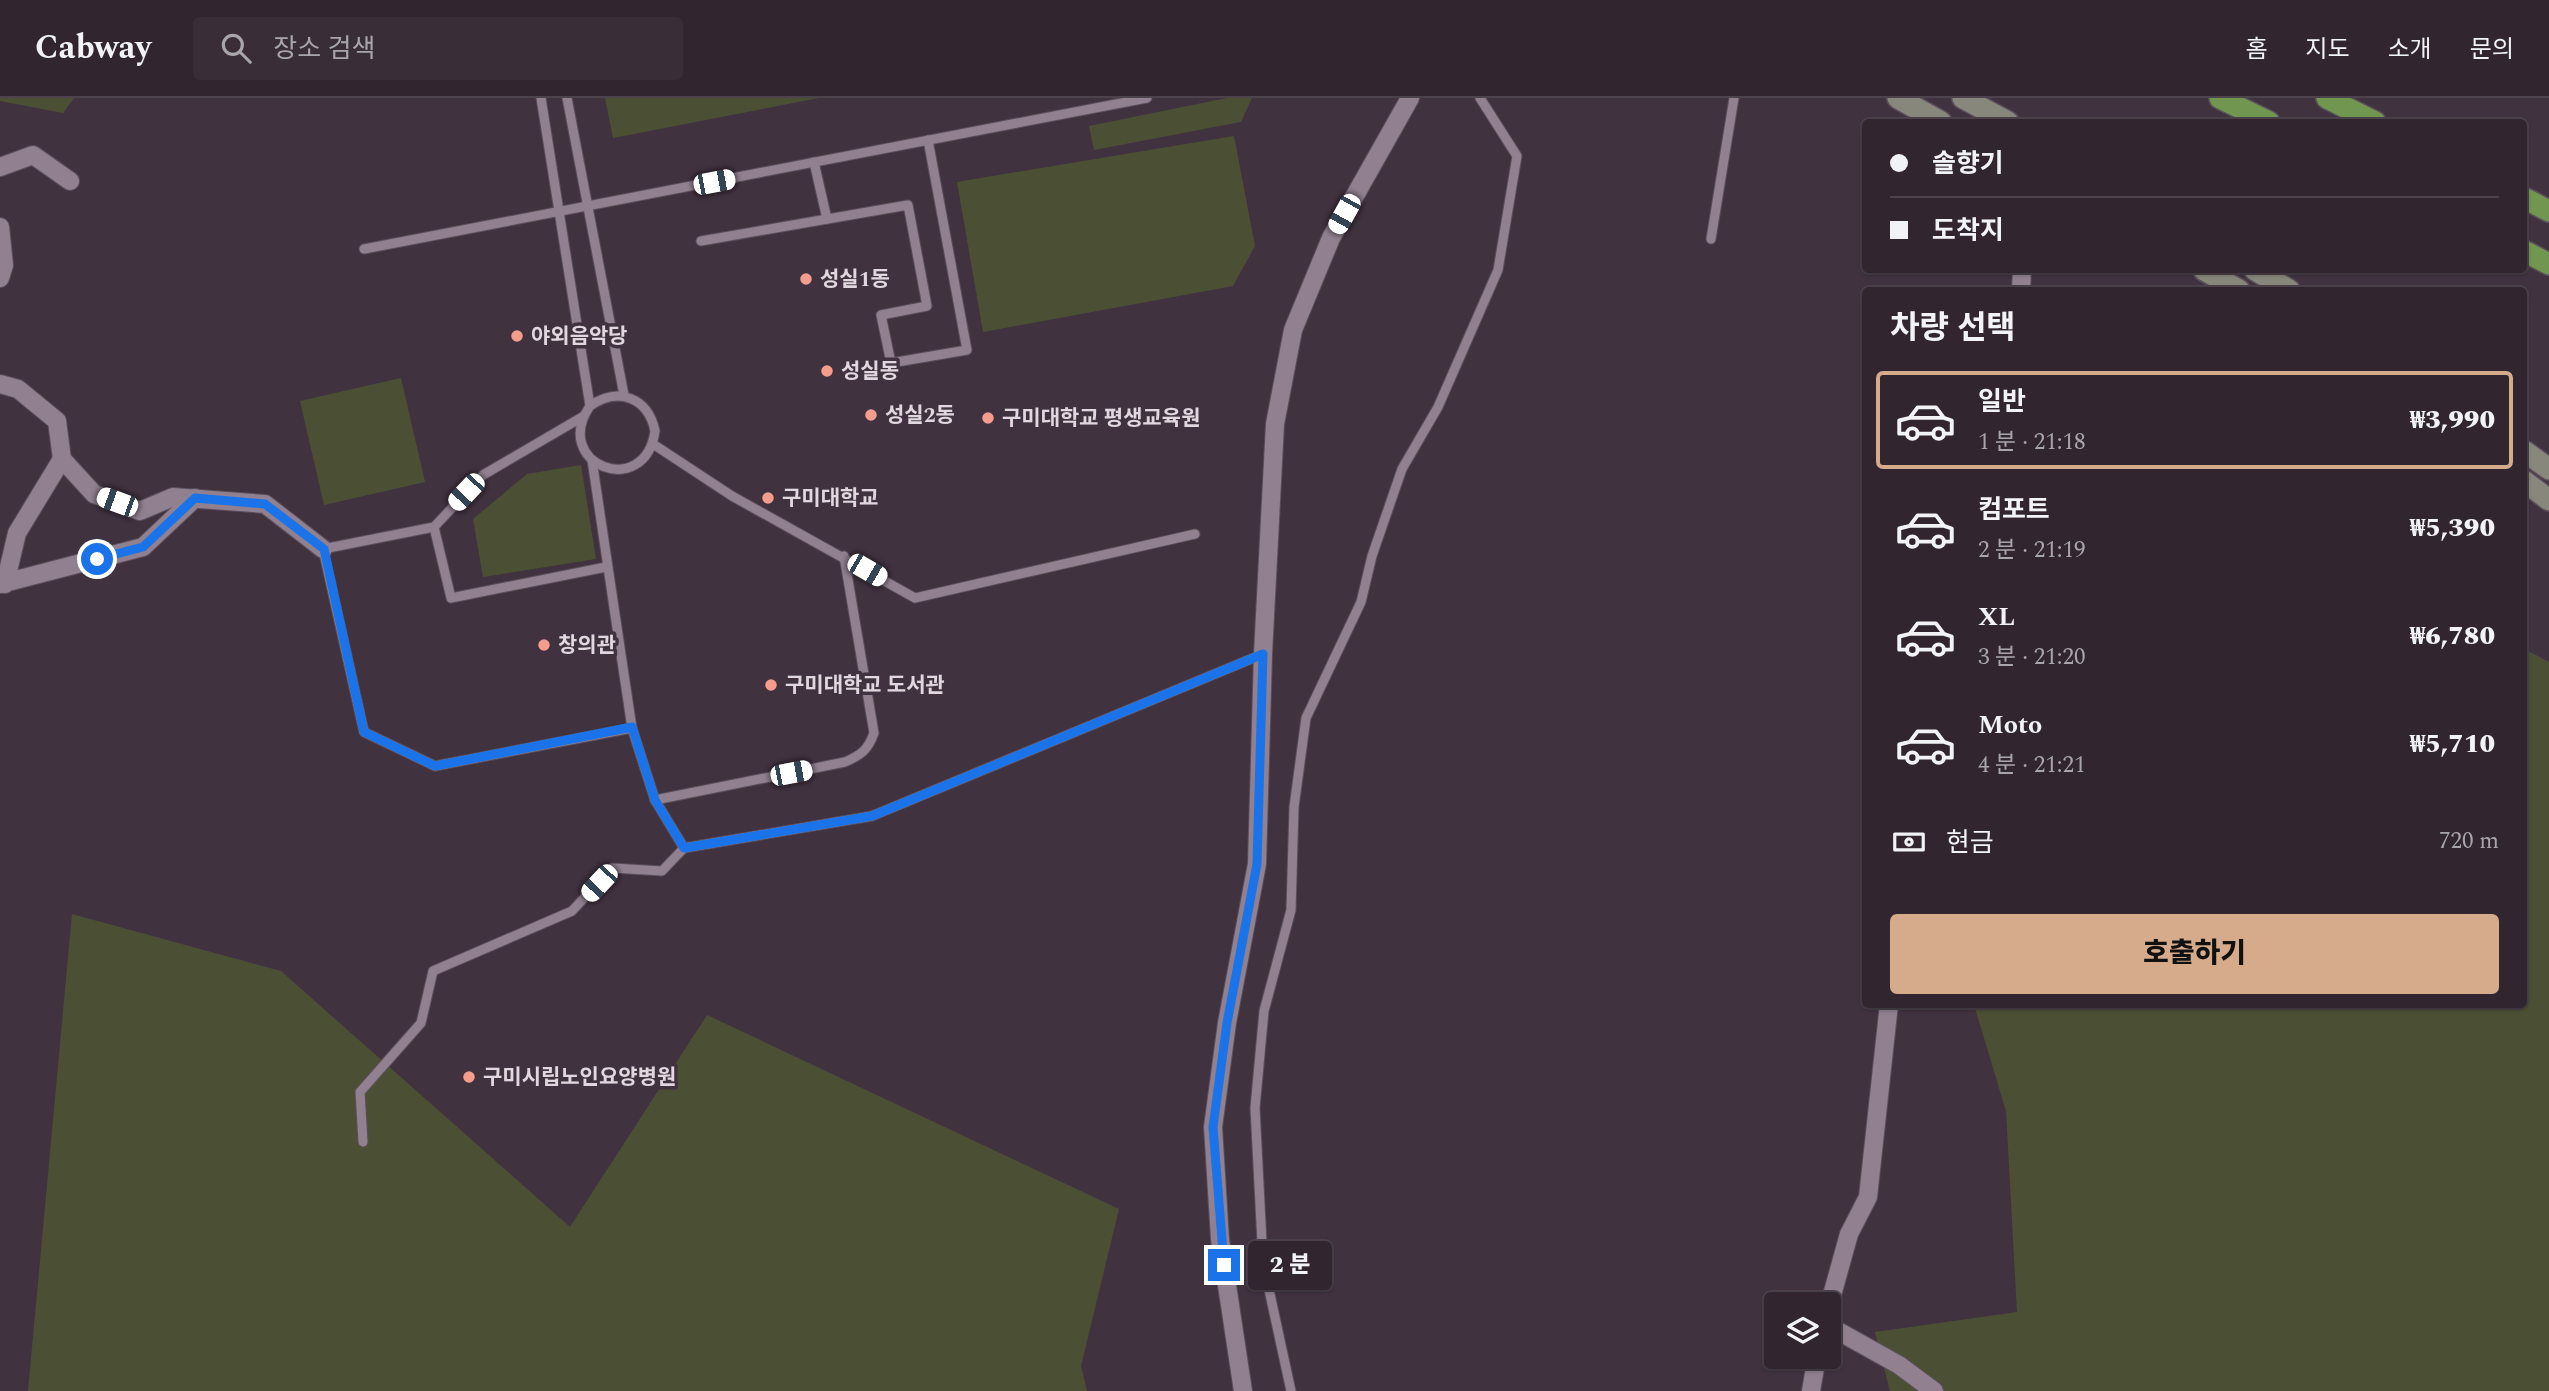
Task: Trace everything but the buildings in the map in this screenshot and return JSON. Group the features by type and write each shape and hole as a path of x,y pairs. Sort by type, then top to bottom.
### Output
{"highway":[{"path":"2220,98 2263,119"},
{"path":"2326,98 2369,119"},
{"path":"2527,200 2549,211"},
{"path":"2527,253 2549,264"}],"main road":[{"path":"1898,98 1936,119"},
{"path":"1963,98 2002,119"},
{"path":"2209,273 2234,287"},
{"path":"2260,273 2283,287"},
{"path":"2527,453 2549,469"},
{"path":"2527,483 2549,500"}],"street":[{"path":"1243,1391 1220,1239 1213,1127 1227,1023 1257,864 1263,654 1275,424 1293,330 1331,238 1410,98"},
{"path":"0,167 33,155 70,181"},
{"path":"0,228 4,265 0,278"},
{"path":"0,384 18,389 57,421 62,459 93,494 140,511 173,497 265,504 324,549"},
{"path":"2,584 17,533 62,459"},
{"path":"2,584 143,547 195,498"},
{"path":"1833,1292 1849,1234 1868,1197 1889,1008"},
{"path":"1841,1333 1899,1365 1934,1391"},
{"path":"1811,1391 1814,1369"}],"lane":[{"path":"541,98 562,213 590,406"},
{"path":"567,98 624,395"},
{"path":"364,249 562,213 1147,98"},
{"path":"1291,1391 1263,1262 1255,1108 1264,1011 1291,911 1294,807 1306,718 1361,601 1372,555 1402,469 1438,407 1497,270 1517,156 1480,98"},
{"path":"1711,239 1734,98"},
{"path":"701,241 908,205 928,306 881,315 891,363 967,350 928,140"},
{"path":"814,162 827,219"},
{"path":"592,460 602,467 626,469 638,464 653,444 653,419 646,408 624,395 612,395 590,406 584,416 580,440 592,460 632,727 655,800 684,848"},
{"path":"584,416 483,475 434,527 324,549 364,732 435,766 632,727"},
{"path":"653,444 732,496 844,556 915,598 1195,534"},
{"path":"434,527 451,598 606,567"},
{"path":"655,800 845,762 862,755 869,746 874,733 844,556"},
{"path":"363,1142 360,1092 421,1023 433,971 572,911 612,868 662,871 684,848 872,816 1263,654"}],"green space":[{"path":"0,98 74,98 63,113 0,101"},
{"path":"605,98 819,98 613,138"},
{"path":"1227,98 1252,98 1241,122 1094,150 1089,126"},
{"path":"1234,136 1255,246 1233,286 983,332 957,182"},
{"path":"401,378 425,482 324,505 300,401"},
{"path":"581,465 596,559 483,577 473,519 527,474"},
{"path":"2527,651 2549,662 2549,1391 1890,1391 1875,1332 2017,1312 2006,1111 1975,1008 2527,1008"},
{"path":"72,914 281,971 570,1227 707,1015 1119,1209 1081,1366 1087,1391 28,1391"}],"place":[{"name":"성실1동","path":"806,279"},
{"name":"야외음악당","path":"517,336"},
{"name":"성실동","path":"827,371"},
{"name":"성실2동","path":"871,415"},
{"name":"구미대학교 평생교육원","path":"988,418"},
{"name":"구미대학교","path":"768,498"},
{"name":"창의관","path":"544,645"},
{"name":"구미대학교 도서관","path":"771,685"},
{"name":"구미시립노인요양병원","path":"469,1077"}],"route":[{"path":"97,559 143,547 195,498 265,504 324,549 364,732 435,766 632,727 655,800 684,848 872,816 1263,654 1262,763 1257,864 1227,1023 1213,1127 1224,1265"}]}
